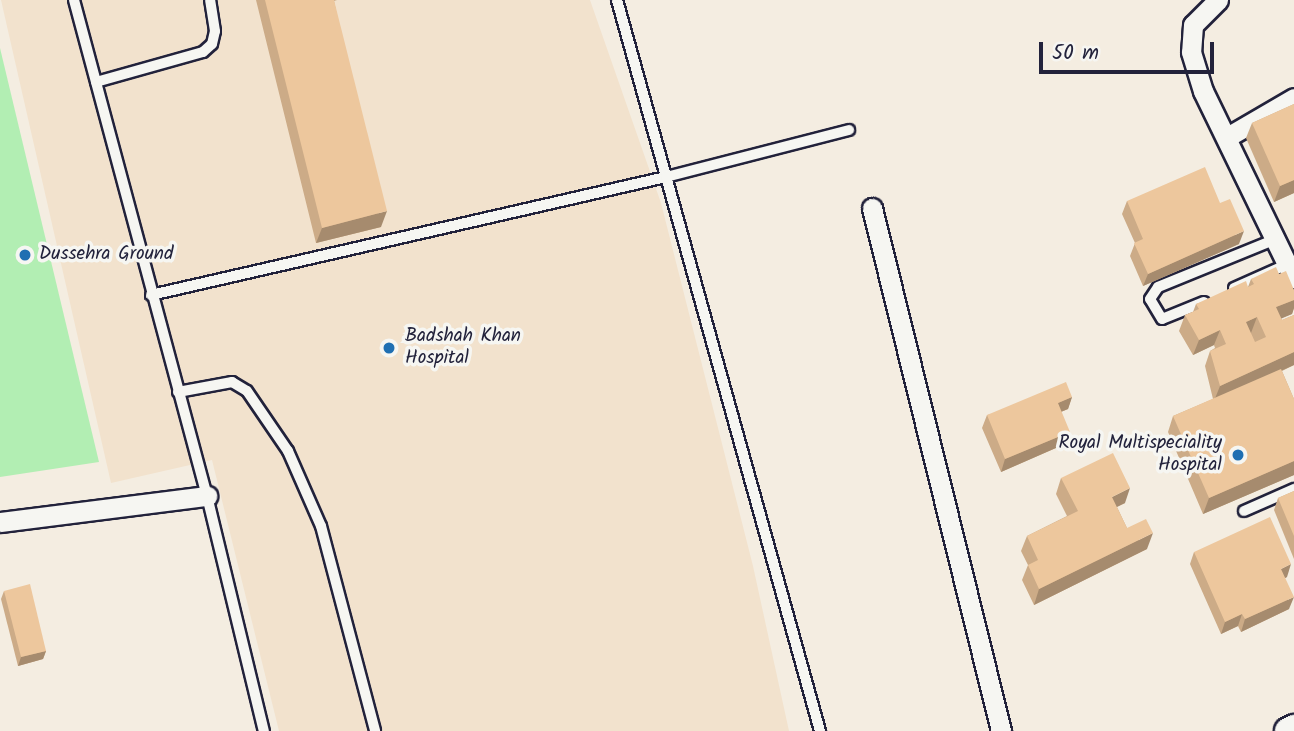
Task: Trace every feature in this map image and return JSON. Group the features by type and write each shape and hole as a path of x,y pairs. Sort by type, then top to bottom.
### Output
{"street":[{"path":"1218,0 1193,25 1191,52 1203,91 1228,136 1291,271"},
{"path":"1228,136 1294,97"},
{"path":"872,208 1001,731"},
{"path":"0,522 207,496"},
{"path":"1288,731 1294,728"}],"lane":[{"path":"75,0 151,295 207,496 264,731"},
{"path":"96,82 203,52 212,44 215,31 210,0"},
{"path":"617,0 820,731"},
{"path":"151,295 666,177 849,130"},
{"path":"1215,297 1162,319 1150,299 1158,287 1276,239"},
{"path":"1227,292 1291,271"},
{"path":"178,392 205,383 232,382 247,391 288,451 321,526 375,731"},
{"path":"1244,511 1294,488"}],"shaded area":[{"name":"Badshah Khan Hospital","path":"1,0 590,0 661,203 753,566 789,731 279,731 212,460 111,483"}],"green space":[{"name":"Dussehra Ground","path":"0,48 99,462 0,477"}],"building":[{"path":"265,0 334,0 387,211 322,228"},
{"path":"1294,104 1294,180 1280,186 1252,123"},
{"path":"1205,167 1220,203 1230,199 1244,231 1148,274 1134,243 1143,239 1127,201"},
{"path":"1276,267 1279,274 1286,271 1294,290 1294,300 1276,307 1282,320 1294,315 1294,352 1220,386 1210,351 1226,344 1220,330 1199,340 1185,315 1199,309 1196,304 1246,281 1248,287 1254,284 1251,279","holes":["1257,317 1266,337 1255,342 1246,322"]},
{"path":"1281,369 1294,399 1294,461 1209,498 1173,416"},
{"path":"1066,382 1072,397 1058,403 1070,432 1005,459 987,415"},
{"path":"1113,453 1130,488 1112,497 1127,528 1146,519 1153,533 1039,589 1028,565 1038,560 1027,536 1078,511 1061,478"},
{"path":"1294,491 1294,536 1278,498"},
{"path":"1270,517 1291,564 1281,569 1294,597 1245,619 1242,614 1225,622 1194,552"},
{"path":"30,584 46,651 21,657 4,591"}],"place":[{"name":"Dussehra Ground","path":"25,255"},
{"name":"Badshah Khan Hospital","path":"389,348"},
{"name":"Royal Multispeciality Hospital","path":"1238,455"}]}
